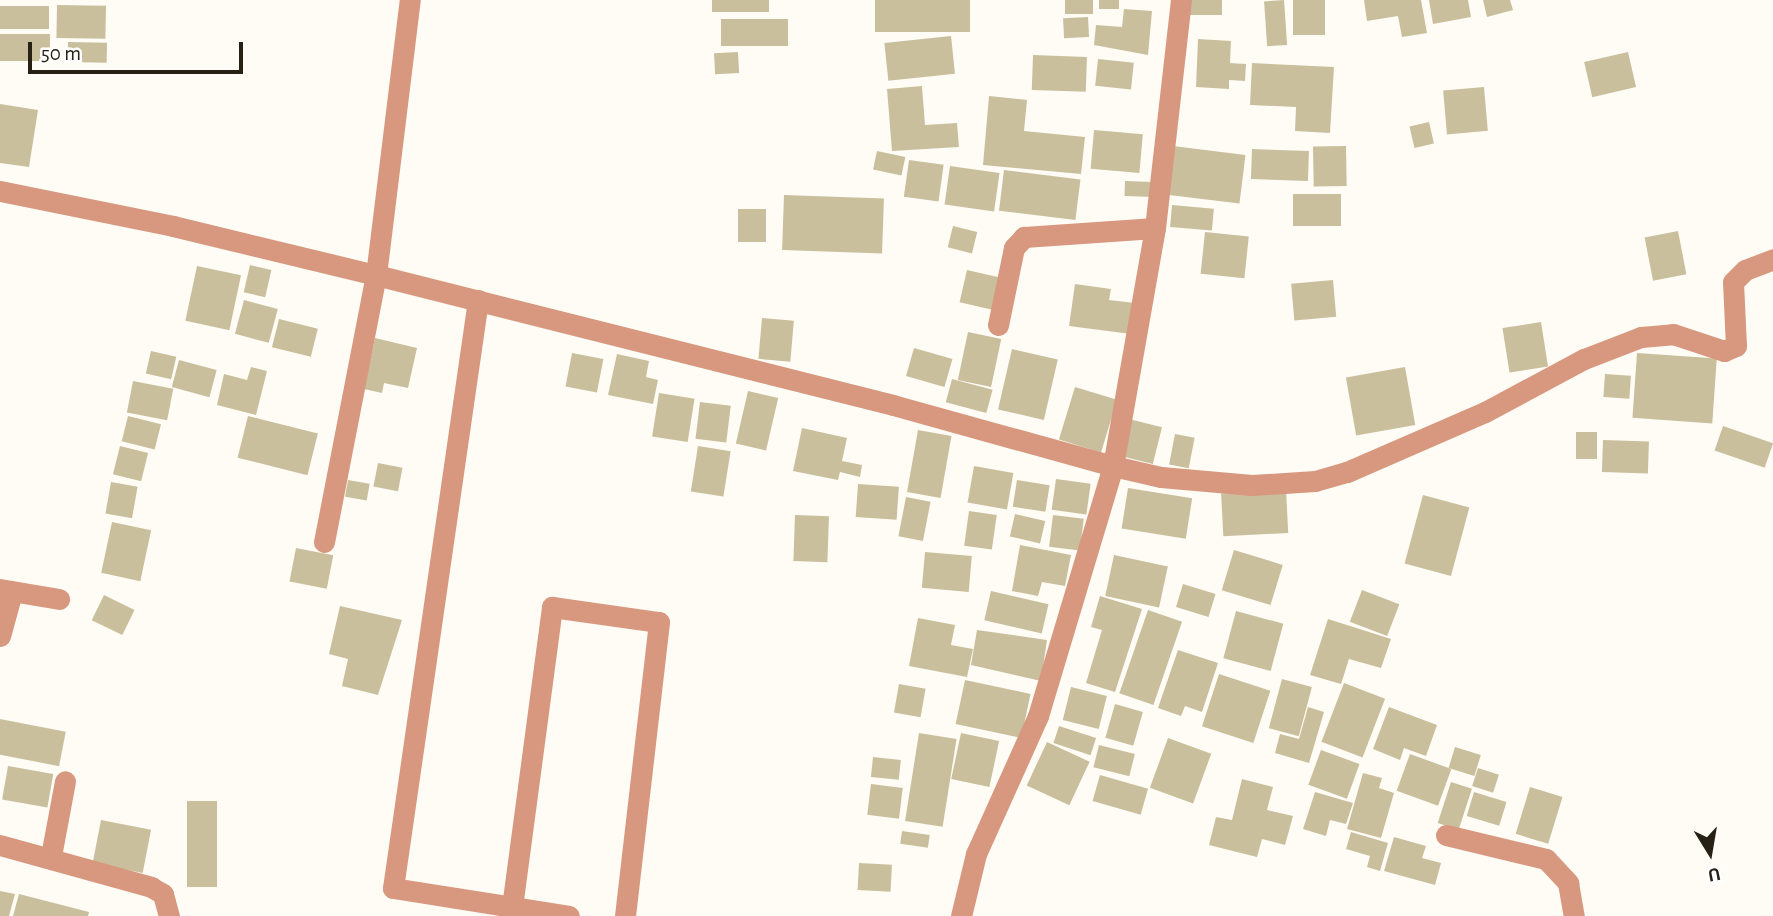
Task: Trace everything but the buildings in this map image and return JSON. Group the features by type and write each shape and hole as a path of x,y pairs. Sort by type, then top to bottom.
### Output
{"street":[{"path":"324,542 376,275 410,0"},
{"path":"961,916 976,854 1038,716 1113,466 1155,228 1181,0"},
{"path":"0,191 173,226 478,300 892,405 1113,466 1161,477 1252,485 1315,481 1347,472 1485,412 1584,359 1641,337 1673,334 1696,338 1719,350 1736,346 1733,282 1745,271 1773,259"},
{"path":"998,325 1014,248 1024,237 1155,228"},
{"path":"478,300 393,888 569,916"},
{"path":"0,636 6,590 59,599"},
{"path":"512,907 552,607 659,622 625,916"},
{"path":"51,856 65,781"},
{"path":"1446,835 1546,859 1568,883 1574,916"},
{"path":"0,845 51,856 150,887 163,894 169,916"}]}
